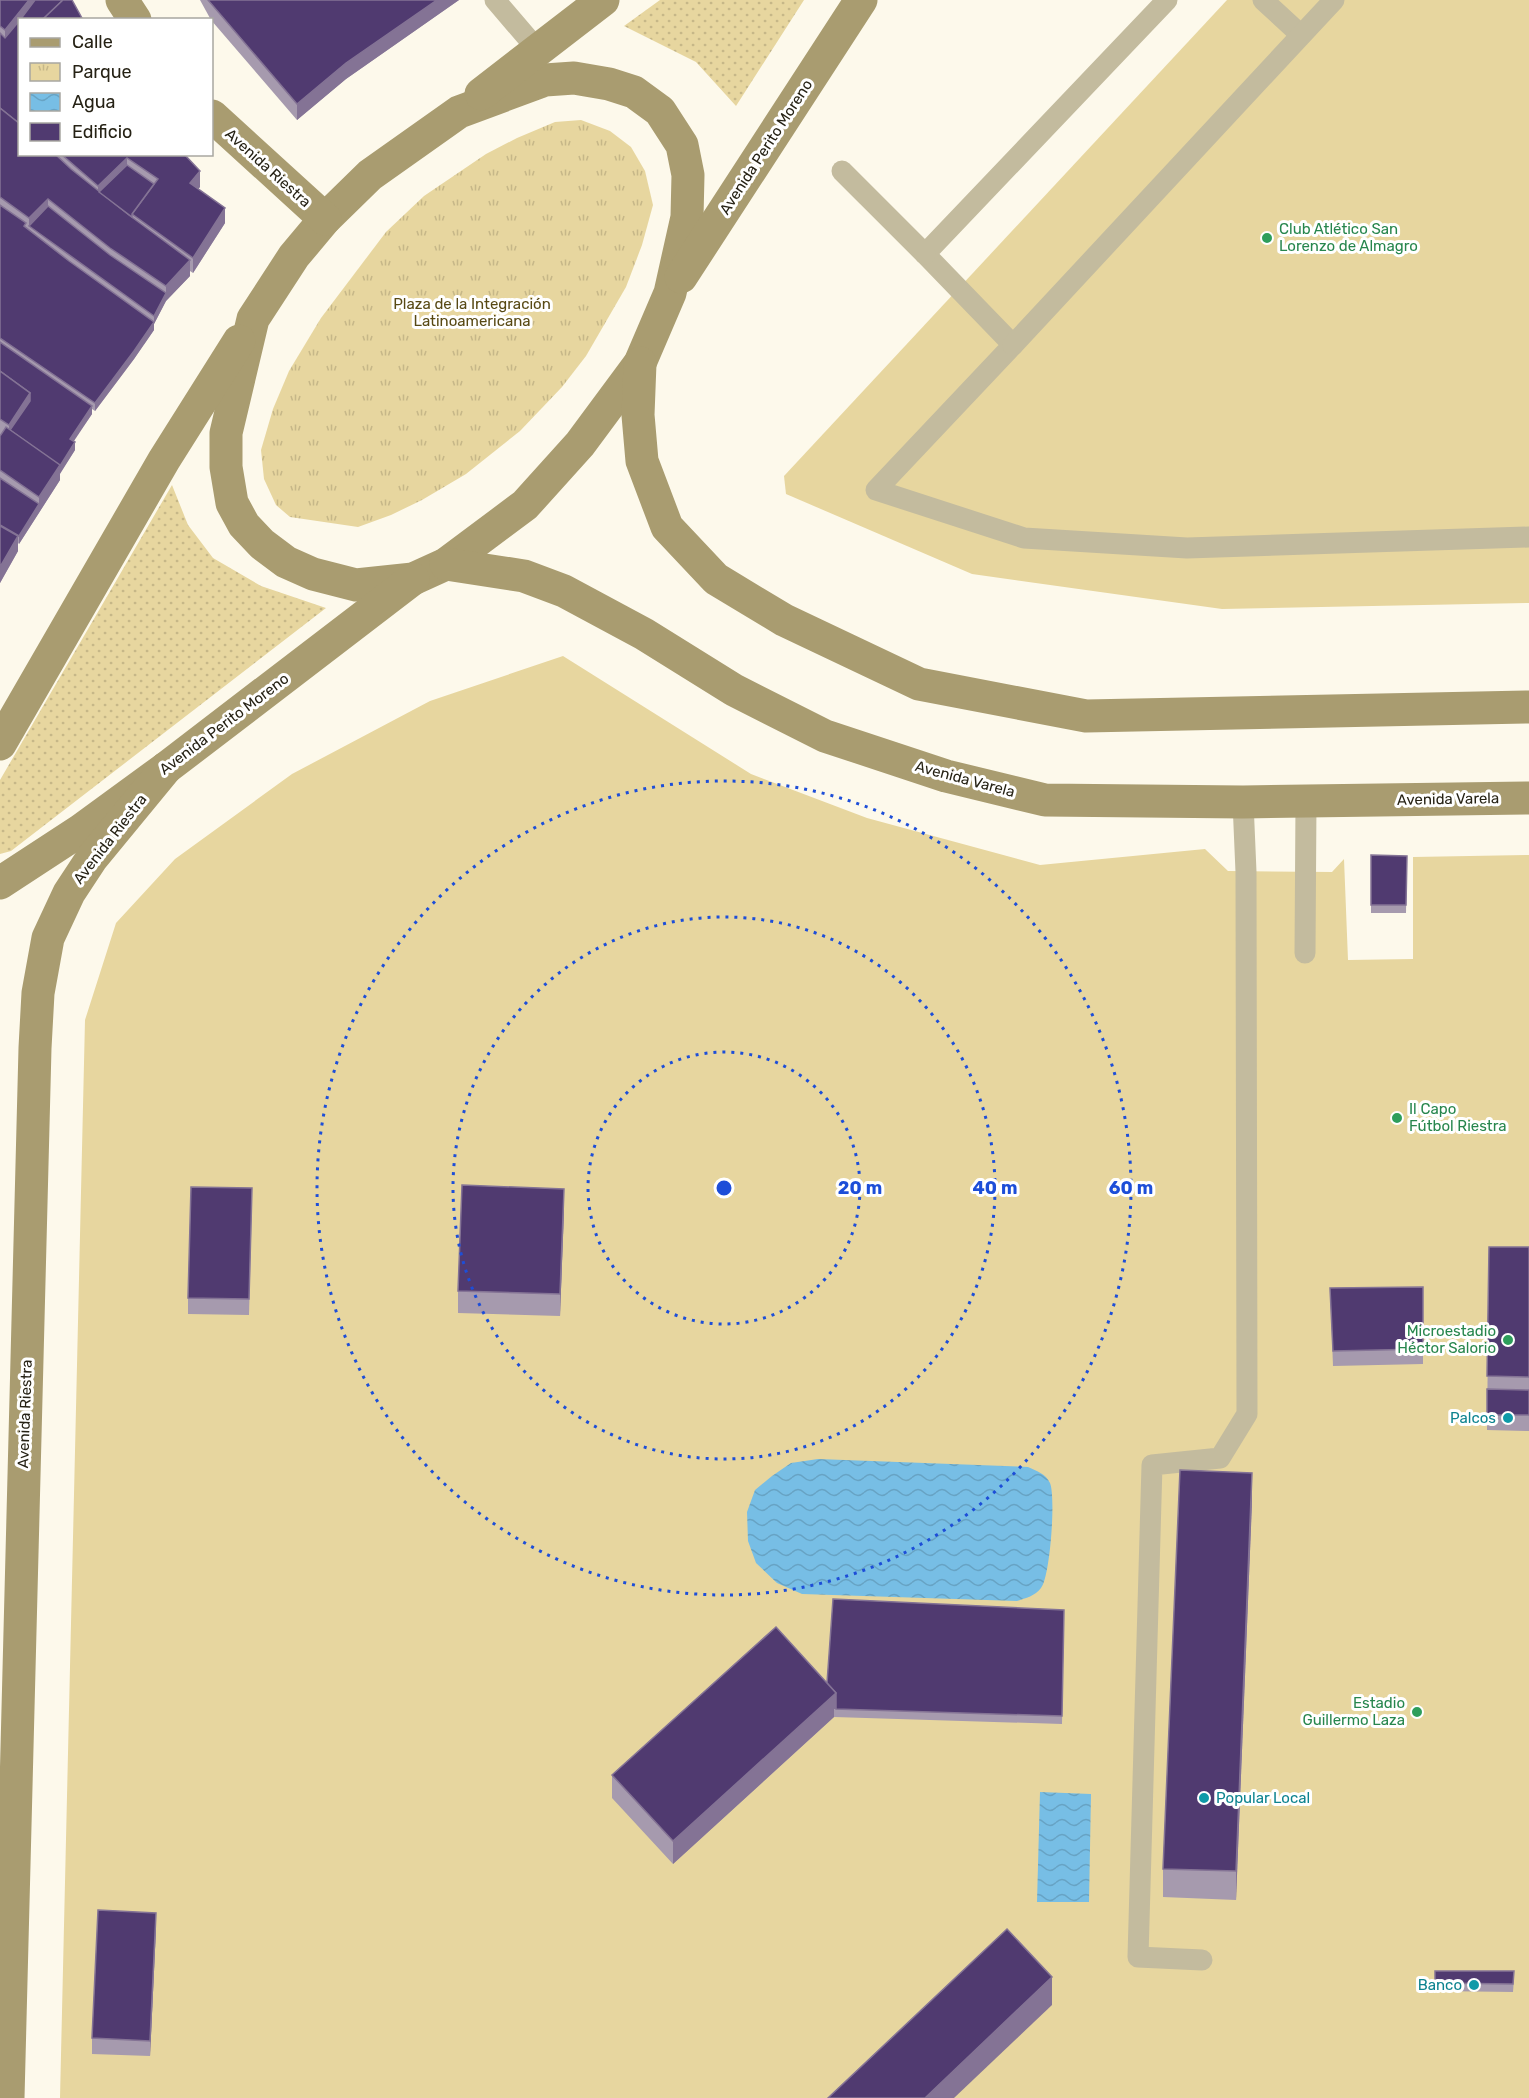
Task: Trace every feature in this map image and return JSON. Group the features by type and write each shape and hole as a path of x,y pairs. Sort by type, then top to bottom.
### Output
{"main road":[{"path":"122,0 134,18"},
{"path":"0,744 164,460 294,256 325,219 370,175 459,112 537,49 603,0"},
{"name":"Avenida Perito Moreno","path":"670,293 861,0"},
{"path":"253,320 226,434 226,467 232,503 244,525 262,544 286,562 313,574 357,585 413,579 446,564 525,505 580,444 640,363 670,293 687,217 688,175 682,145 660,111 634,92 609,84 574,78 545,81 459,112"},
{"name":"Avenida Riestra","path":"213,118 325,219"},
{"path":"640,363 638,415 642,461 667,527 716,579 784,620 919,684 1086,716 1529,707"},
{"name":"Avenida Varela","path":"446,564 524,576 564,591 644,634 734,690 825,736 946,776 1045,800 1243,802 1529,798"},
{"name":"Avenida Perito Moreno","path":"0,884 81,830 166,768 413,579"},
{"name":"Avenida Riestra","path":"8,2098 7,1802 38,993 48,938 69,893 92,858 166,768"}],"lane":[{"path":"495,0 537,49"},
{"path":"925,254 1167,0"},
{"path":"1263,0 1301,35"},
{"path":"1334,0 876,490 1024,538 1187,548 1529,537"},
{"path":"842,171 1013,345"},
{"path":"1305,953 1306,801"},
{"path":"1202,1960 1138,1957 1152,1465 1220,1458 1246,1414 1246,872 1243,802"}],"green space":[{"path":"660,0 804,0 736,106 696,62 624,26"},
{"name":"Club Atlético San Lorenzo de Almagro","path":"1227,0 1529,0 1529,603 1222,609 972,574 786,494 784,476"},
{"name":"Plaza de la Integración Latinoamericana","path":"581,120 610,131 631,147 645,171 653,205 642,245 626,287 586,356 562,387 520,431 466,474 422,500 358,527 290,517 276,505 264,479 261,450 273,409 289,371 321,318 386,232 424,196 486,154 517,138 555,122"},
{"path":"172,485 188,525 213,558 261,586 326,608 11,851 0,854 0,780"},
{"path":"563,656 751,774 867,818 1040,865 1205,849 1228,871 1332,872 1344,859 1348,960 1413,959 1413,857 1529,855 1529,2098 60,2098 85,1020 116,923 175,859 292,774 430,701"}],"water":[{"path":"818,1459 1028,1467 1041,1473 1050,1483 1052,1491 1052,1520 1047,1569 1041,1588 1033,1595 1017,1601 802,1594 777,1583 756,1563 748,1541 747,1512 755,1490 772,1476 791,1463"},
{"path":"1040,1792 1091,1794 1089,1902 1037,1902"}],"building":[{"path":"0,0 29,0 5,30 0,26"},
{"path":"35,0 63,0 44,18 22,18"},
{"path":"63,0 72,0 82,18 44,18"},
{"path":"208,0 437,0 346,63 297,104"},
{"path":"18,22 18,122 0,108 0,33 5,38"},
{"path":"0,108 18,122 18,156 57,156 129,215 190,260 166,286 110,248 48,199 29,218 0,197"},
{"path":"63,156 186,156 200,171 190,183 225,208 193,258 132,214 158,179 127,158 98,186"},
{"path":"127,165 154,184 132,217 99,192"},
{"path":"0,205 26,223 24,226 69,261 154,322 95,403 0,338"},
{"path":"48,206 110,255 166,293 154,316 29,226"},
{"path":"0,342 92,406 70,439 75,442 60,466 10,430 30,401 30,393 0,371"},
{"path":"0,371 30,393 9,425 0,419"},
{"path":"6,427 60,465 39,497 0,470 0,436"},
{"path":"0,478 39,504 19,536 0,525"},
{"path":"0,526 18,536 0,567"},
{"path":"1371,855 1407,856 1406,905 1371,905"},
{"path":"462,1185 564,1189 560,1294 458,1291"},
{"path":"191,1187 252,1188 249,1299 188,1298"},
{"name":"Microestadio Héctor Salorio","path":"1489,1247 1529,1247 1529,1377 1487,1376"},
{"path":"1423,1287 1423,1349 1333,1351 1330,1288"},
{"path":"1487,1389 1529,1390 1529,1415 1487,1415"},
{"name":"Popular Local","path":"1180,1470 1252,1473 1236,1871 1163,1869"},
{"path":"833,1599 1064,1610 1062,1716 836,1709 836,1693 827,1683"},
{"path":"776,1627 836,1693 673,1841 612,1775"},
{"path":"98,1910 156,1913 150,2041 92,2038"},
{"path":"1007,1929 1052,1977 925,2098 828,2098"},
{"path":"1435,1971 1514,1971 1513,1984 1435,1983"}],"place":[{"name":"Club Atlético San Lorenzo de Almagro","path":"1267,238"},
{"name":"Il Capo Fútbol Riestra","path":"1397,1118"},
{"name":"Microestadio Héctor Salorio","path":"1508,1340"},
{"name":"Palcos","path":"1508,1418"},
{"name":"Estadio Guillermo Laza","path":"1417,1712"},
{"name":"Popular Local","path":"1204,1798"},
{"name":"Banco","path":"1474,1985"}]}
